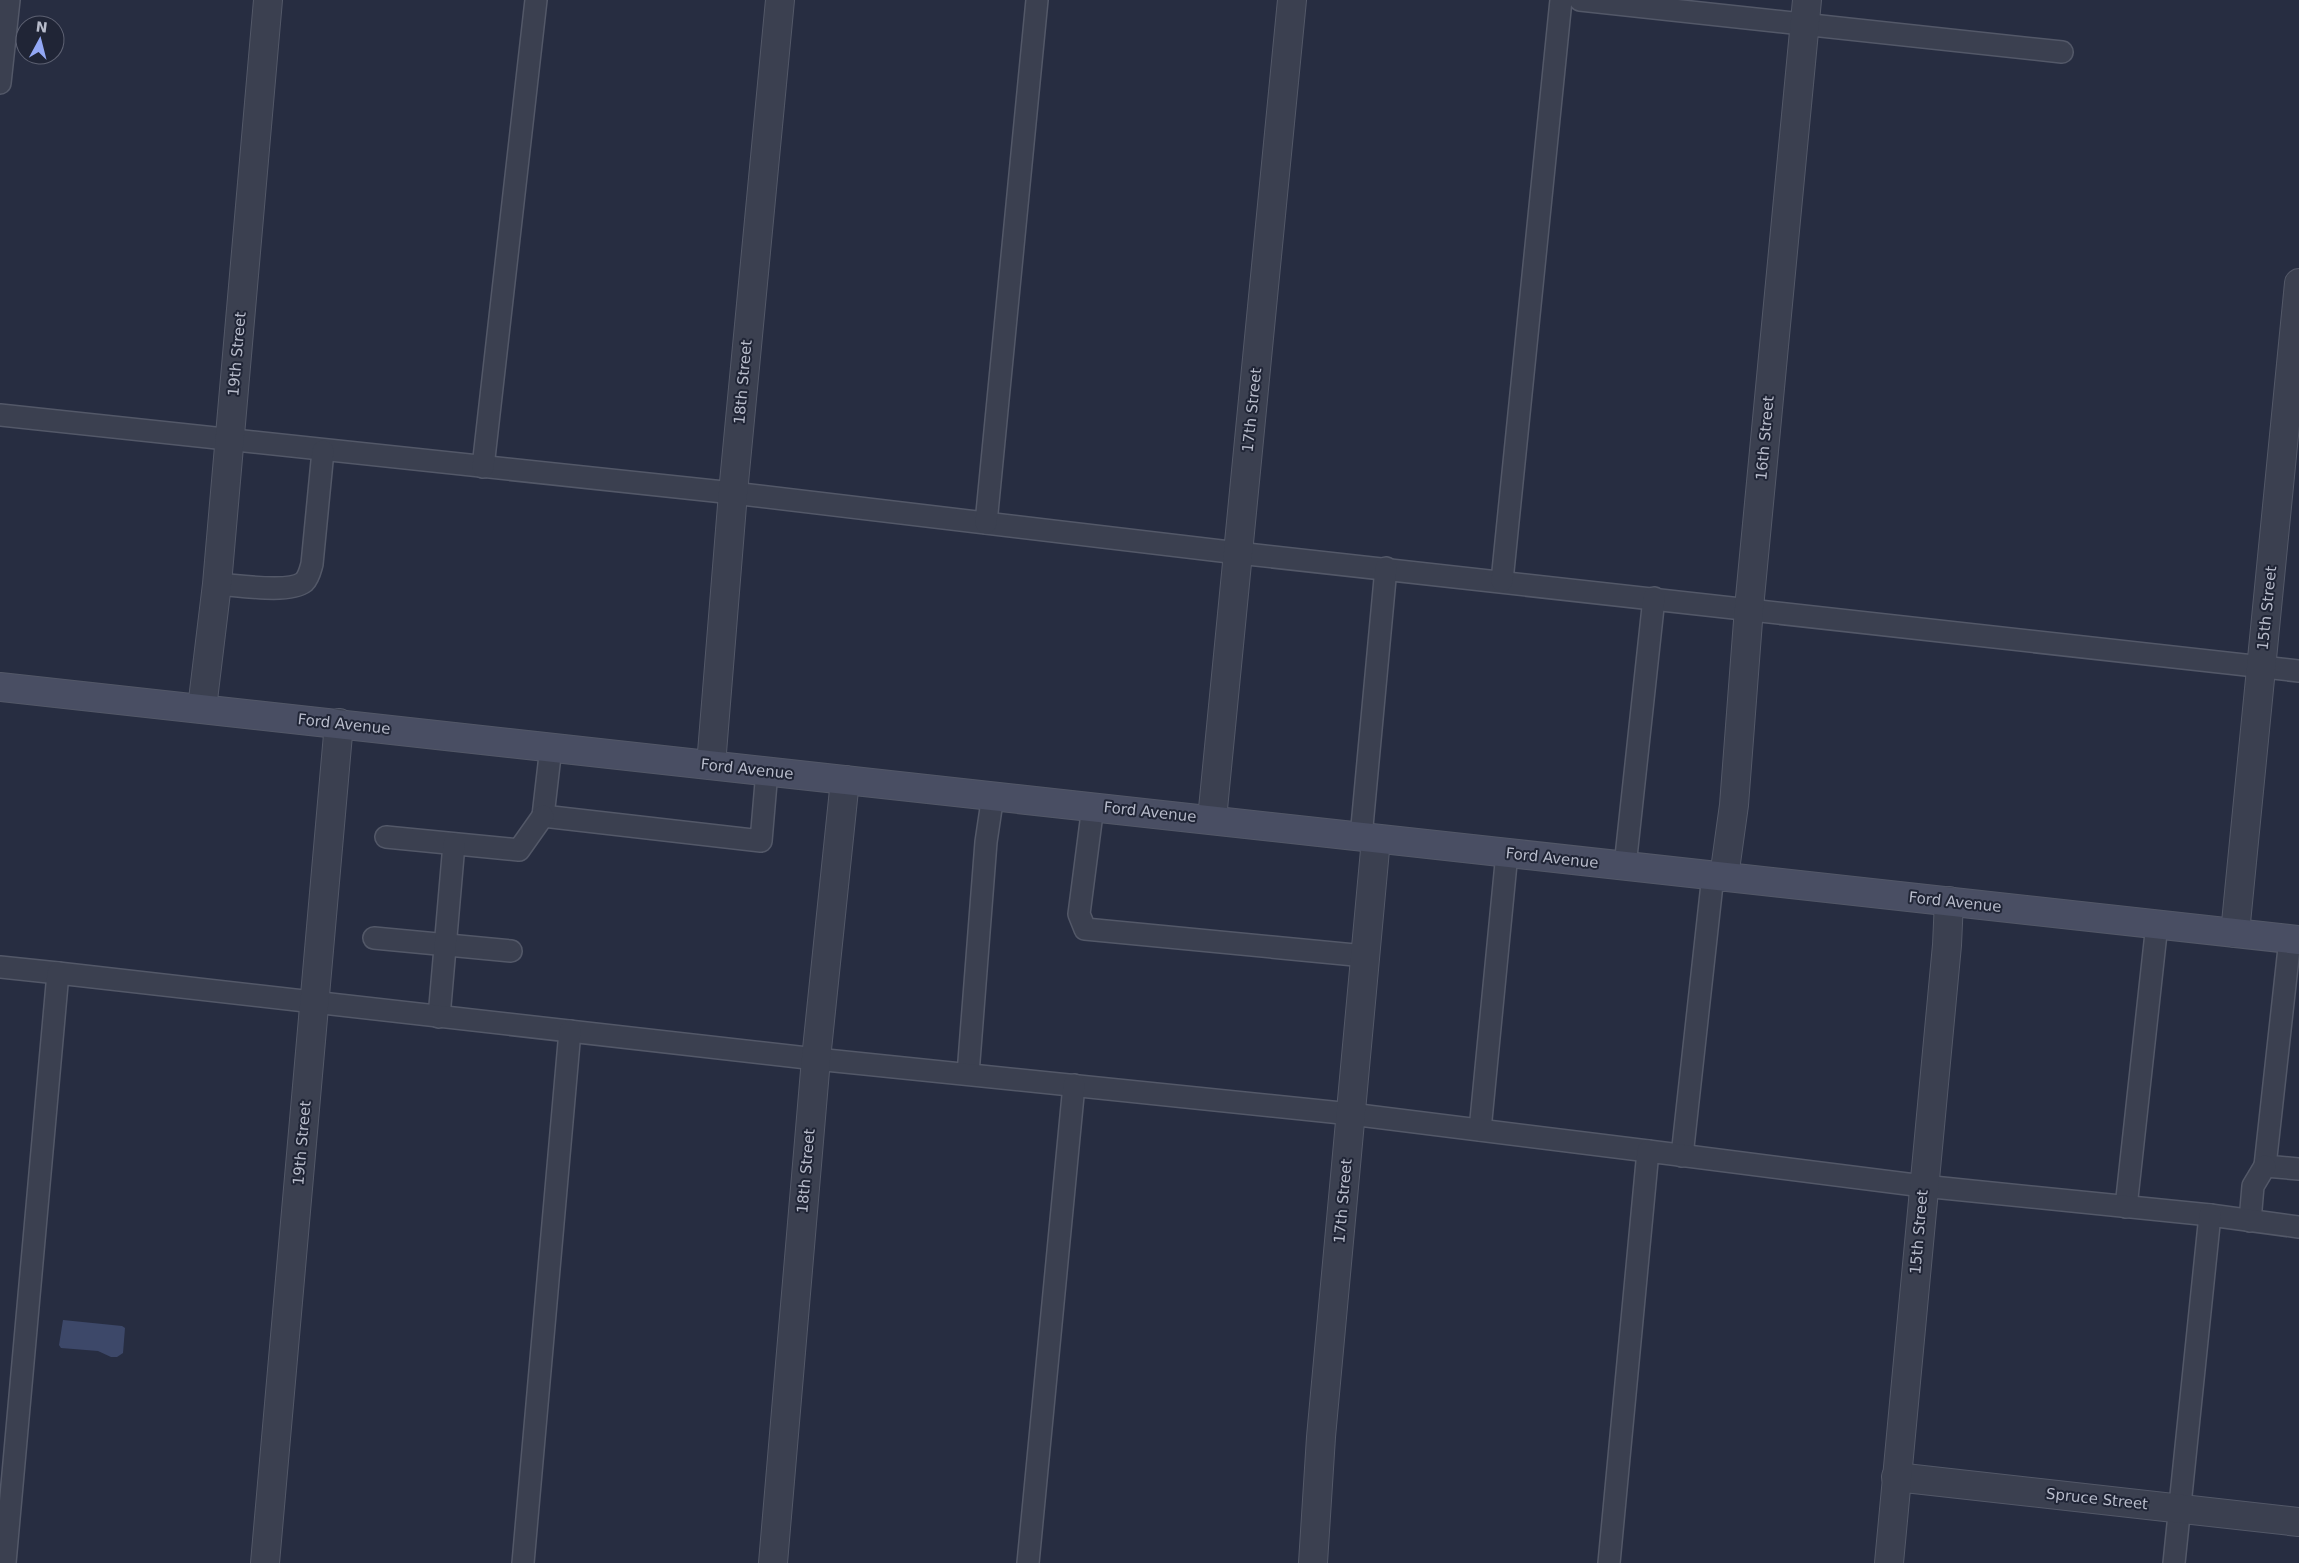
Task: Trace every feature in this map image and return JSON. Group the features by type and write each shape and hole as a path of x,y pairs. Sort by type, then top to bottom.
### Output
{"main road":[{"name":"Ford Avenue","path":"0,687 2294,939"}],"street":[{"name":"19th Street","path":"202,708 217,584 268,0"},
{"name":"18th Street","path":"711,765 733,493 780,0"},
{"name":"17th Street","path":"1212,819 1292,0"},
{"name":"16th Street","path":"1718,876 1734,805 1749,608 1806,12"},
{"name":"15th Street","path":"2236,933 2299,283"},
{"name":"19th Street","path":"264,1563 340,723"},
{"name":"18th Street","path":"773,1563 816,1059 845,780"},
{"name":"17th Street","path":"1313,1563 1321,1437 1365,956 1368,838"},
{"name":"15th Street","path":"1889,1563 1947,945 1949,901"},
{"name":"Spruce Street","path":"1896,1477 2299,1522"}],"lane":[{"path":"0,83 9,0"},
{"path":"483,467 536,0"},
{"path":"986,522 1037,0"},
{"path":"1502,581 1561,0"},
{"path":"1580,0 1806,12 2062,52"},
{"path":"0,415 323,451 733,493 1238,553 1749,608 2299,671"},
{"path":"217,584 289,588 303,583 308,578 312,564 323,451"},
{"path":"1368,838 1386,568"},
{"path":"1626,866 1654,598"},
{"path":"386,837 519,850 543,816 551,747"},
{"path":"543,816 762,841 767,771"},
{"path":"968,1074 986,842 993,795"},
{"path":"1093,806 1078,914 1085,929 1365,956"},
{"path":"439,1017 454,844"},
{"path":"1480,1130 1507,853"},
{"path":"1682,1156 1718,876"},
{"path":"2126,1207 2157,924"},
{"path":"374,938 511,951"},
{"path":"2250,1221 2253,1186 2264,1166 2294,939"},
{"path":"0,967 816,1059 1351,1114 1923,1186 2210,1215 2299,1227"},
{"path":"6,1563 58,973"},
{"path":"522,1563 570,1031"},
{"path":"1028,1563 1074,1085"},
{"path":"1609,1563 1648,1151"},
{"path":"2264,1166 2299,1169"},
{"path":"2174,1563 2210,1215"}],"water":[{"path":"63,1320 122,1326 125,1328 123,1353 117,1357 111,1357 98,1351 61,1348 59,1345"}]}
